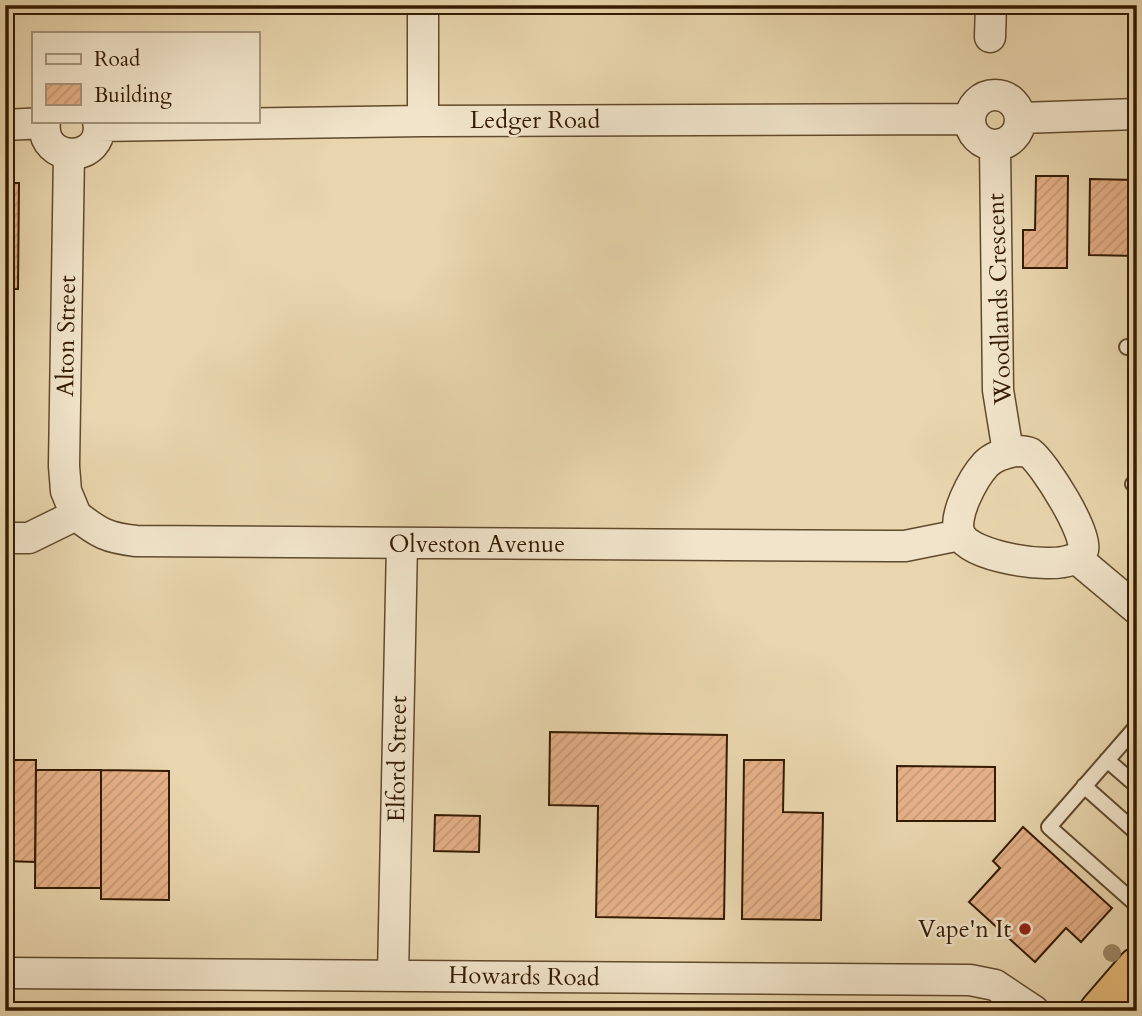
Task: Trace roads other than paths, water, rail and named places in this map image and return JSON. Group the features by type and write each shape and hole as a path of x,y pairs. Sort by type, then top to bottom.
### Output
{"highway":[{"path":"1099,1011 1137,967"}],"street":[{"path":"423,5 423,121"},
{"path":"990,5 990,37"},
{"path":"993,94 1005,96 1016,104 1021,118 1014,138 995,146 985,144 975,136 970,119 975,105 983,97 993,94"},
{"path":"1021,118 1137,114"},
{"name":"Ledger Road","path":"99,123 970,119"},
{"path":"5,125 45,122 45,134 53,146 69,154 89,148 97,137 99,123"},
{"name":"Woodlands Crescent","path":"995,146 998,390 1008,452"},
{"name":"Alton Street","path":"69,154 64,466 66,491 76,515"},
{"path":"1008,452 1028,452 1042,465 1077,524 1083,540 1083,551 1076,558 1059,565 1036,565 979,550 960,536 958,523 964,500 987,463 1008,452"},
{"path":"5,538 29,538 76,515"},
{"name":"Olveston Avenue","path":"76,515 97,532 114,539 136,541 889,546 960,536"},
{"name":"Elford Street","path":"393,975 402,544"},
{"path":"1076,558 1137,609"},
{"name":"Howards Road","path":"5,973 970,980 995,985 1034,1011"}],"lane":[{"path":"1137,726 1049,827 1137,905"},
{"path":"1107,760 1137,786"},
{"path":"1084,786 1137,833"}],"place":[{"name":"Vape'n It","path":"1025,929"}]}
